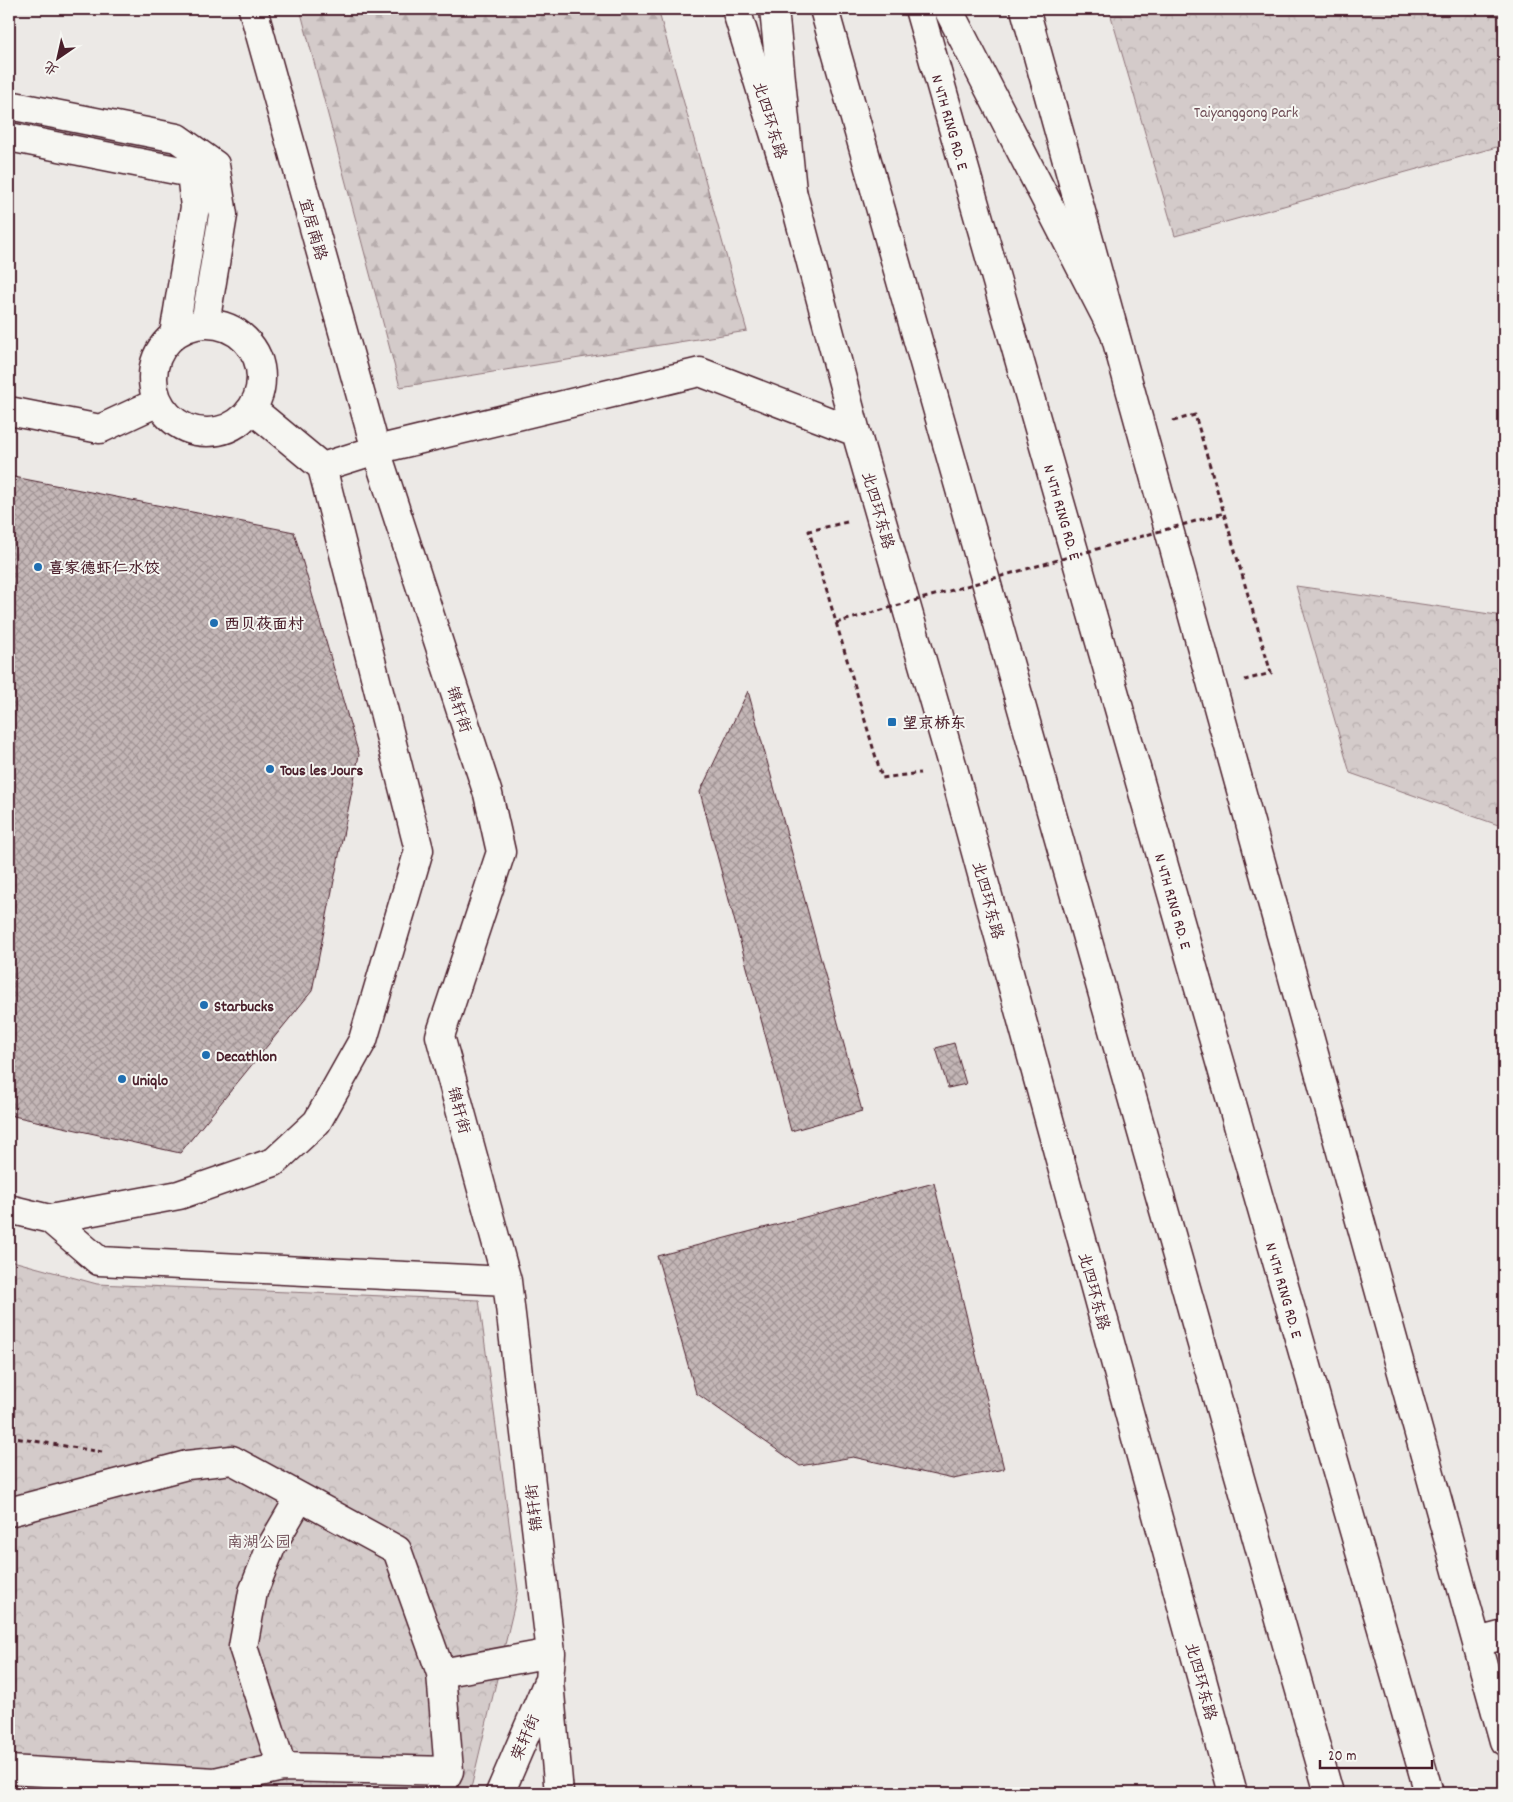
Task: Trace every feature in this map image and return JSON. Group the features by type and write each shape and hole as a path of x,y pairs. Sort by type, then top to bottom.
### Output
{"main road":[{"name":"宜居南路","path":"253,9 376,450"},
{"name":"北四环东路","path":"736,9 792,191 856,432 952,768 1233,1793"},
{"path":"774,9 792,191"},
{"path":"824,9 1329,1793"},
{"name":"N 4TH RING RD. E","path":"919,9 1429,1793"},
{"path":"948,9 1114,332"},
{"path":"1025,9 1504,1741"},
{"path":"9,105 177,138 215,165 223,215 205,324"},
{"path":"9,137 191,173 195,207 174,335"},
{"path":"205,324 222,326 238,334 250,345 258,360 261,377 259,394 252,409 238,422 222,431 202,432 184,427 169,417 158,402 153,384 154,365 162,348 174,335 188,327 205,324"},
{"path":"322,466 376,450 700,372 856,432"},
{"path":"9,411 100,429 158,402"},
{"path":"9,1209 50,1219 179,1195 274,1162 317,1122 363,1040 419,850 322,466 252,409"},
{"name":"锦轩街","path":"376,450 488,794 501,852 440,1036 507,1281 550,1653 548,1682 559,1793"},
{"path":"50,1219 98,1261 507,1281"},
{"path":"9,1512 188,1465 232,1460 397,1550 441,1673 444,1782 282,1766 215,1782 9,1770"},
{"path":"282,1766 243,1647 253,1592 271,1547 300,1497"},
{"path":"1477,1642 1504,1635"},
{"path":"441,1673 550,1653"},
{"name":"荣轩街","path":"500,1793 548,1682"}],"path":[{"path":"1196,415 1271,673"},
{"path":"836,623 1224,513"},
{"path":"880,515 809,530 882,778"}],"green space":[{"path":"300,9 658,9 747,331 400,387"},
{"name":"Taiyanggong Park","path":"1109,9 1504,9 1504,145 1175,236"},
{"path":"1296,586 1504,616 1504,827 1350,773"},
{"name":"南湖公园","path":"9,1260 97,1284 479,1300 518,1590 472,1784 468,1793 9,1793"}],"building":[{"path":"9,476 294,532 359,755 312,991 180,1153 9,1115"},
{"path":"748,691 862,1111 791,1131 700,792"},
{"path":"954,1043 966,1084 948,1088 936,1048"},
{"path":"934,1183 1004,1469 953,1479 853,1457 800,1466 696,1393 657,1256"}],"place":[{"name":"喜家德虾仁水饺","path":"38,567"},
{"name":"西贝莜面村","path":"214,623"},
{"name":"望京桥东","path":"892,722"},
{"name":"Tous les Jours","path":"270,769"},
{"name":"Starbucks","path":"204,1005"},
{"name":"Decathlon","path":"206,1055"},
{"name":"Uniqlo","path":"122,1079"}]}
